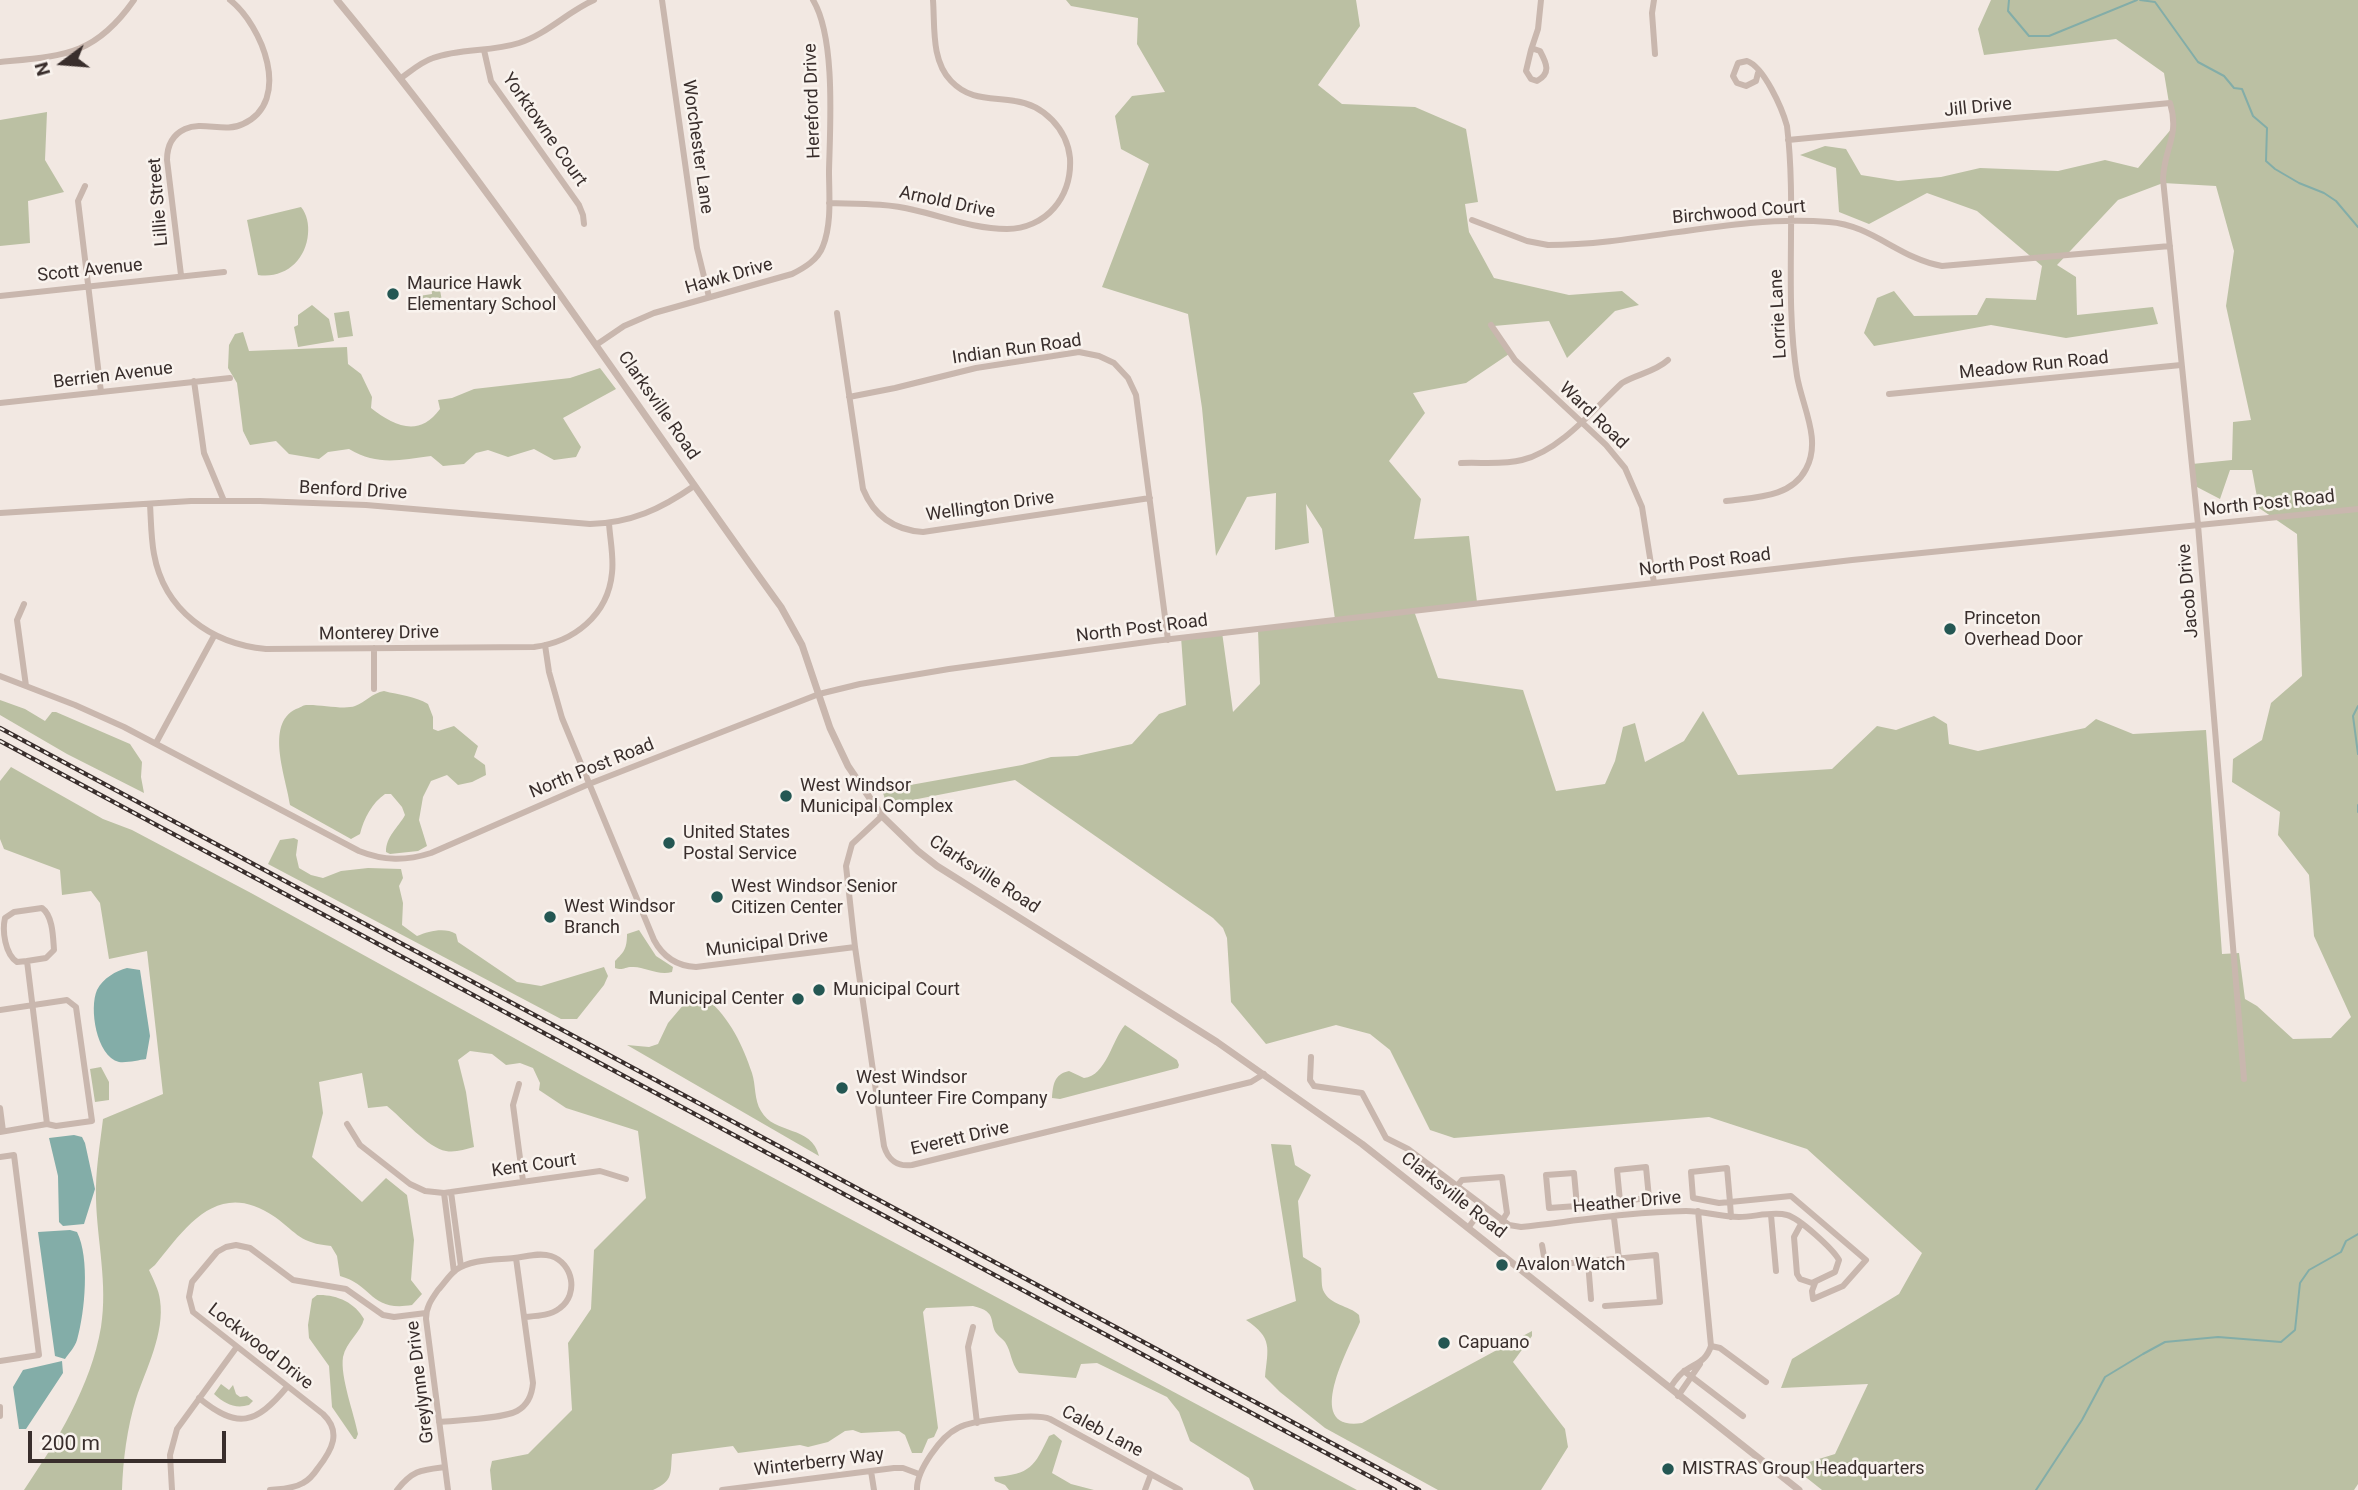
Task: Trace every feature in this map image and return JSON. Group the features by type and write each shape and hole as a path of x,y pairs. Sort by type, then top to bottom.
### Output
{"street":[{"name":"Lillie Street","path":"181,275 167,160 171,142 187,128 243,125 261,109 268,93 269,72 264,48 253,25 230,0"},
{"name":"Clarksville Road","path":"337,0 401,78 596,345 792,624 802,645 830,728 848,766 882,816 903,839 937,866 1217,1042 1362,1144 1799,1490"},
{"path":"401,78 433,58 509,46 535,37 582,5 594,0"},
{"name":"Worchester Lane","path":"662,0 696,248 709,297"},
{"name":"Hereford Drive","path":"813,0 824,34 830,81 829,203"},
{"name":"Arnold Drive","path":"829,203 898,207 963,224 1007,229 1037,222 1052,210 1063,193 1069,175 1069,154 1063,134 1056,124 1032,106 1012,100 978,97 952,82 938,57 933,0"},
{"path":"1531,50 1540,51 1547,67 1545,75 1537,81 1531,79 1526,71 1531,50 1538,29 1541,0"},
{"path":"1654,0 1652,13 1655,54"},
{"path":"0,62 54,57 80,49 113,26 132,1"},
{"name":"Yorktowne Court","path":"484,50 491,80 579,205 584,223"},
{"path":"1747,61 1755,65 1758,73 1756,80 1746,86 1737,83 1733,76 1738,63 1747,61"},
{"name":"Lorrie Lane","path":"1727,501 1780,492 1802,475 1811,458 1812,439 1794,356 1788,140 1783,113 1777,99 1758,73"},
{"name":"Jill Drive","path":"1788,140 2170,103"},
{"name":"Jacob Drive","path":"2170,103 2174,129 2163,180 2198,525 2244,1079"},
{"path":"85,186 78,201 101,392"},
{"name":"Hawk Drive","path":"596,345 639,319 792,274 810,263 822,249 829,203"},
{"name":"Birchwood Court","path":"1472,220 1527,242 1560,245 1790,220 1832,222 1857,228 1915,260 1942,266 2169,246"},
{"name":"Scott Avenue","path":"0,296 224,272"},
{"name":"Wellington Drive","path":"837,313 861,481 867,499 878,515 903,529 923,532 1150,498"},
{"name":"Ward Road","path":"1490,325 1515,360 1616,456 1633,481 1642,507 1654,583"},
{"name":"Indian Run Road","path":"849,397 976,368 1070,353 1099,356 1122,371 1133,387 1168,640"},
{"path":"1461,463 1509,462 1534,457 1555,445 1622,383 1642,372 1657,368 1668,360"},
{"name":"Meadow Run Road","path":"1889,394 2181,365"},
{"name":"Berrien Avenue","path":"0,403 230,378"},
{"path":"194,381 204,453 224,501"},
{"name":"Benford Drive","path":"0,513 224,501 366,505 590,524 633,519 658,509 694,486"},
{"name":"Monterey Drive","path":"150,504 154,554 162,581 182,611 214,636 240,646 266,649 545,645 576,633 593,618 605,599 610,587 612,564 609,523"},
{"name":"North Post Road","path":"0,676 83,708 156,743 359,851 395,860 431,853 589,784 818,694 860,684 949,669 1168,640 1654,583 2358,509"},
{"path":"24,604 16,620 26,686"},
{"path":"156,743 214,636"},
{"name":"Municipal Drive","path":"545,645 555,698 654,940 661,951 673,961 696,967 855,947"},
{"path":"374,648 374,689"},
{"name":"Everett Drive","path":"882,816 852,844 846,858 855,947 884,1146 890,1158 902,1166 912,1165 1184,1100 1251,1082 1264,1074"},
{"path":"0,914 4,921 10,957 17,962 27,961 46,958 53,952 47,913 39,908 14,912 7,915 4,921"},
{"path":"27,961 47,1124"},
{"path":"0,1010 67,1000 76,1007 92,1121 1,1131 0,1108"},
{"path":"1311,1056 1310,1080 1314,1086 1362,1093 1385,1138 1408,1149 1502,1221 1507,1213 1502,1177 1462,1180 1457,1186"},
{"path":"519,1084 513,1105 523,1181"},
{"path":"347,1124 359,1144 410,1184 427,1192 447,1192"},
{"path":"0,1157 14,1155 39,1355 0,1361"},
{"path":"1649,1198 1620,1201 1617,1170 1646,1167 1649,1198 1650,1214"},
{"path":"1731,1217 1730,1202 1727,1168 1691,1172 1693,1198 1719,1203 1730,1202 1791,1196 1866,1260 1843,1286 1813,1299 1815,1283 1806,1283 1797,1274 1794,1237 1801,1224"},
{"name":"Kent Court","path":"447,1192 601,1171 626,1179"},
{"path":"1577,1206 1549,1208 1546,1175 1574,1172 1577,1206 1577,1221"},
{"path":"447,1192 461,1267"},
{"path":"447,1192 454,1272"},
{"path":"1468,1228 1485,1207"},
{"path":"1678,1396 1707,1356 1711,1346 1698,1212"},
{"name":"Heather Drive","path":"1502,1221 1521,1227 1650,1214 1698,1212 1731,1217 1789,1215 1837,1256 1839,1264 1835,1272 1815,1283"},
{"path":"1771,1215 1776,1270"},
{"path":"1614,1217 1619,1259"},
{"path":"1818,1239 1828,1227"},
{"name":"Lockwood Drive","path":"270,1490 293,1487 307,1481 329,1454 334,1442 333,1429 326,1418 197,1317 191,1308 189,1297 192,1282 207,1263 219,1250 230,1245 250,1248 296,1281 346,1289 383,1315 394,1317 426,1313"},
{"path":"1542,1245 1547,1264 1656,1255 1660,1302 1605,1306"},
{"name":"Greylynne Drive","path":"448,1490 426,1313 432,1298 461,1267 540,1254 555,1257 566,1267 572,1282 569,1297 560,1309 549,1314 524,1317"},
{"path":"439,1422 509,1414 527,1403 533,1383 516,1258"},
{"path":"1588,1262 1591,1298"},
{"path":"973,1327 968,1345 977,1423"},
{"path":"1711,1346 1720,1348 1766,1382"},
{"path":"172,1490 169,1461 173,1440 180,1425 236,1348"},
{"path":"1670,1388 1684,1371 1701,1363"},
{"path":"1684,1371 1743,1416"},
{"path":"199,1398 221,1414 244,1418 266,1410 287,1387"},
{"path":"0,1407 0,1416"},
{"name":"Caleb Lane","path":"917,1490 919,1474 950,1433 962,1426 1034,1416 1045,1417 1180,1490"},
{"path":"397,1490 408,1476 415,1472 445,1467"},
{"name":"Winterberry Way","path":"722,1490 901,1468 919,1474"},
{"path":"871,1471 874,1490"},
{"path":"1145,1490 1151,1474"}],"green space":[{"path":"1066,0 1356,0 1360,26 1318,85 1342,104 1415,107 1466,129 1478,202 1465,204 1469,232 1494,278 1569,295 1622,291 1639,305 1615,311 1567,358 1549,321 1494,326 1509,354 1466,383 1413,393 1425,413 1389,461 1421,499 1414,539 1469,536 1477,602 1414,611 1438,678 1523,690 1556,791 1605,784 1615,761 1623,727 1635,723 1645,762 1684,741 1703,711 1738,775 1832,769 1877,726 1896,730 1934,716 1947,724 1949,744 1978,751 2085,728 2096,719 2133,734 2206,730 2222,954 2239,953 2245,999 2257,1006 2293,1039 2331,1038 2351,1017 2314,936 2309,875 2278,835 2280,812 2232,782 2233,759 2262,740 2271,703 2302,676 2297,534 2259,508 2252,470 2230,470 2220,499 2197,487 2192,464 2232,460 2233,422 2251,420 2226,306 2234,251 2216,186 2163,183 2118,200 2057,265 2076,277 2077,315 2153,307 2158,324 2066,338 1991,325 1874,346 1864,333 1877,298 1894,291 1914,316 1977,315 1986,298 2036,300 2042,266 1977,211 1927,193 1869,224 1839,212 1836,168 1800,155 1825,146 1846,149 1861,175 1898,181 1941,177 1980,168 2058,171 2105,160 2138,168 2173,127 2164,73 2116,39 1984,55 1978,29 1991,0 2358,0 2358,1484 2354,1490 1822,1490 1793,1467 1835,1454 1868,1384 1781,1388 1792,1359 1899,1294 1922,1253 1807,1149 1709,1117 1454,1138 1430,1130 1390,1050 1370,1034 1336,1025 1266,1044 1231,1002 1227,938 1223,928 1213,918 1015,780 897,803 886,802 883,793 888,789 1132,744 1159,714 1186,705 1181,637 1222,632 1233,712 1260,684 1258,630 1335,619 1322,529 1306,504 1309,543 1275,550 1276,493 1247,497 1216,556 1202,408 1188,314 1102,287 1149,164 1121,149 1115,116 1132,96 1165,92 1137,44 1138,18 1071,6"},
{"path":"47,112 45,160 64,192 28,201 30,243 0,246 0,120"},
{"path":"301,207 308,223 303,252 285,271 258,275 247,220"},
{"path":"438,279 442,301 434,303 431,311 426,312 421,309 419,296 432,294 431,284"},
{"path":"312,305 329,319 334,341 298,347 294,327 298,325 298,315"},
{"path":"349,311 353,336 338,338 334,313"},
{"path":"243,332 249,351 347,347 348,364 361,374 372,397 371,408 389,420 406,426 424,424 432,418 440,409 438,400 452,398 474,389 570,378 600,368 616,389 563,418 581,447 576,457 554,460 534,449 508,457 488,450 476,453 464,464 443,466 431,456 379,460 349,449 328,452 319,459 289,454 276,441 250,445 243,431 237,383 228,368 229,345 235,334"},
{"path":"384,691 412,697 428,704 433,717 433,729 438,731 454,726 478,746 474,757 485,765 486,775 472,782 458,785 447,775 431,781 423,797 419,820 427,846 418,851 390,854 386,852 390,837 405,815 391,794 385,794 372,806 360,834 351,839 290,805 282,768 279,739 286,716 305,705 355,706"},
{"path":"0,700 25,709 45,721 52,712 56,712 130,744 142,762 144,793 67,754 0,715"},
{"path":"11,767 103,819 132,830 251,893 583,1076 1357,1490 1254,1490 1249,1478 1190,1441 1179,1412 1167,1397 1097,1363 1081,1364 1076,1378 1019,1373 1005,1342 994,1330 990,1315 973,1306 926,1308 923,1312 938,1428 934,1437 928,1439 922,1453 912,1453 905,1435 899,1431 861,1433 853,1430 845,1431 828,1442 808,1447 800,1445 738,1453 733,1446 672,1454 668,1479 653,1490 492,1490 492,1461 528,1454 572,1410 568,1343 591,1309 594,1250 646,1198 638,1131 566,1108 539,1090 540,1083 533,1068 520,1063 506,1065 492,1054 470,1051 458,1060 474,1147 453,1152 431,1144 387,1106 368,1108 362,1073 319,1082 323,1113 312,1157 362,1202 386,1178 407,1195 414,1240 411,1280 422,1294 412,1305 388,1305 379,1301 359,1285 340,1276 337,1256 331,1246 306,1240 255,1206 237,1202 206,1211 179,1235 149,1270 159,1296 160,1325 130,1421 122,1490 24,1490 49,1452 81,1392 101,1327 103,1279 96,1189 103,1119 163,1094 147,951 109,959 100,903 91,891 62,895 60,870 4,849 0,839 0,781"},
{"path":"280,840 298,840 296,855 299,868 311,875 323,878 341,871 401,869 403,878 399,886 403,903 402,925 417,936 437,930 452,932 456,934 458,942 517,982 541,986 604,967 608,976 604,985 577,1019 561,1019 268,864"},
{"path":"639,930 656,956 673,967 672,972 661,973 637,967 615,968 615,961 626,947 627,934"},
{"path":"690,997 707,999 735,1033 753,1078 759,1107 767,1119 809,1139 819,1156 627,1045 649,1047 658,1044 668,1023"},
{"path":"1125,1025 1177,1060 1178,1068 1060,1099 1052,1098 1057,1077 1064,1072 1069,1071 1084,1078 1098,1071"},
{"path":"101,1067 109,1082 109,1100 95,1102 90,1069"},
{"path":"1271,1144 1291,1145 1295,1165 1311,1175 1298,1201 1303,1257 1321,1268 1322,1288 1326,1295 1359,1315 1360,1322 1334,1385 1332,1401 1335,1414 1344,1422 1362,1423 1532,1331 1532,1336 1513,1362 1565,1429 1568,1447 1541,1490 1438,1490 1325,1428 1265,1377 1265,1338 1246,1320 1296,1301"},
{"path":"317,1295 344,1300 364,1319 343,1357 345,1385 358,1434 356,1439 332,1407 329,1366 309,1338 312,1299"},
{"path":"221,1384 229,1390 233,1385 236,1394 240,1397 247,1396 253,1401 244,1406 226,1403 214,1394"},
{"path":"1054,1434 1062,1441 1052,1473 1071,1484 1094,1490 1009,1490 995,1481 994,1477 1016,1474 1030,1467 1049,1436"}],"water":[{"path":"127,968 140,970 150,1036 146,1059 119,1062 111,1058 100,1041 94,1008 97,990 103,982 114,973"},
{"path":"74,1135 82,1137 85,1143 95,1189 84,1224 63,1226 59,1222 58,1176 49,1138"},
{"path":"38,1232 77,1232 81,1243 85,1285 77,1340 65,1359 55,1356"},
{"path":"62,1361 63,1373 26,1429 19,1429 13,1387 23,1370"}],"waterway":[{"path":"2009,0 2008,11 2029,36 2049,36 2137,0"},
{"path":"2140,0 2155,2 2198,62 2224,76 2234,88 2242,89 2253,116 2267,128 2266,161 2299,183 2336,201 2358,227"},
{"path":"2358,706 2353,716 2358,754"},
{"path":"2358,805 2358,812"},
{"path":"2036,1490 2082,1420 2105,1377 2165,1342 2218,1337 2281,1342 2295,1330 2300,1283 2309,1270 2341,1252 2346,1241 2358,1234"}],"railway":[{"path":"0,728 1419,1490"},
{"path":"0,741 1395,1490"}],"place":[{"name":"Maurice Hawk Elementary School","path":"393,294"},
{"name":"Princeton Overhead Door","path":"1950,629"},
{"name":"West Windsor Municipal Complex","path":"786,796"},
{"name":"United States Postal Service","path":"669,843"},
{"name":"West Windsor Senior Citizen Center","path":"717,897"},
{"name":"West Windsor Branch","path":"550,917"},
{"name":"Municipal Court","path":"819,990"},
{"name":"Municipal Center","path":"798,999"},
{"name":"West Windsor Volunteer Fire Company","path":"842,1088"},
{"name":"Avalon Watch","path":"1502,1265"},
{"name":"Capuano","path":"1444,1343"},
{"name":"MISTRAS Group Headquarters","path":"1668,1469"}]}
